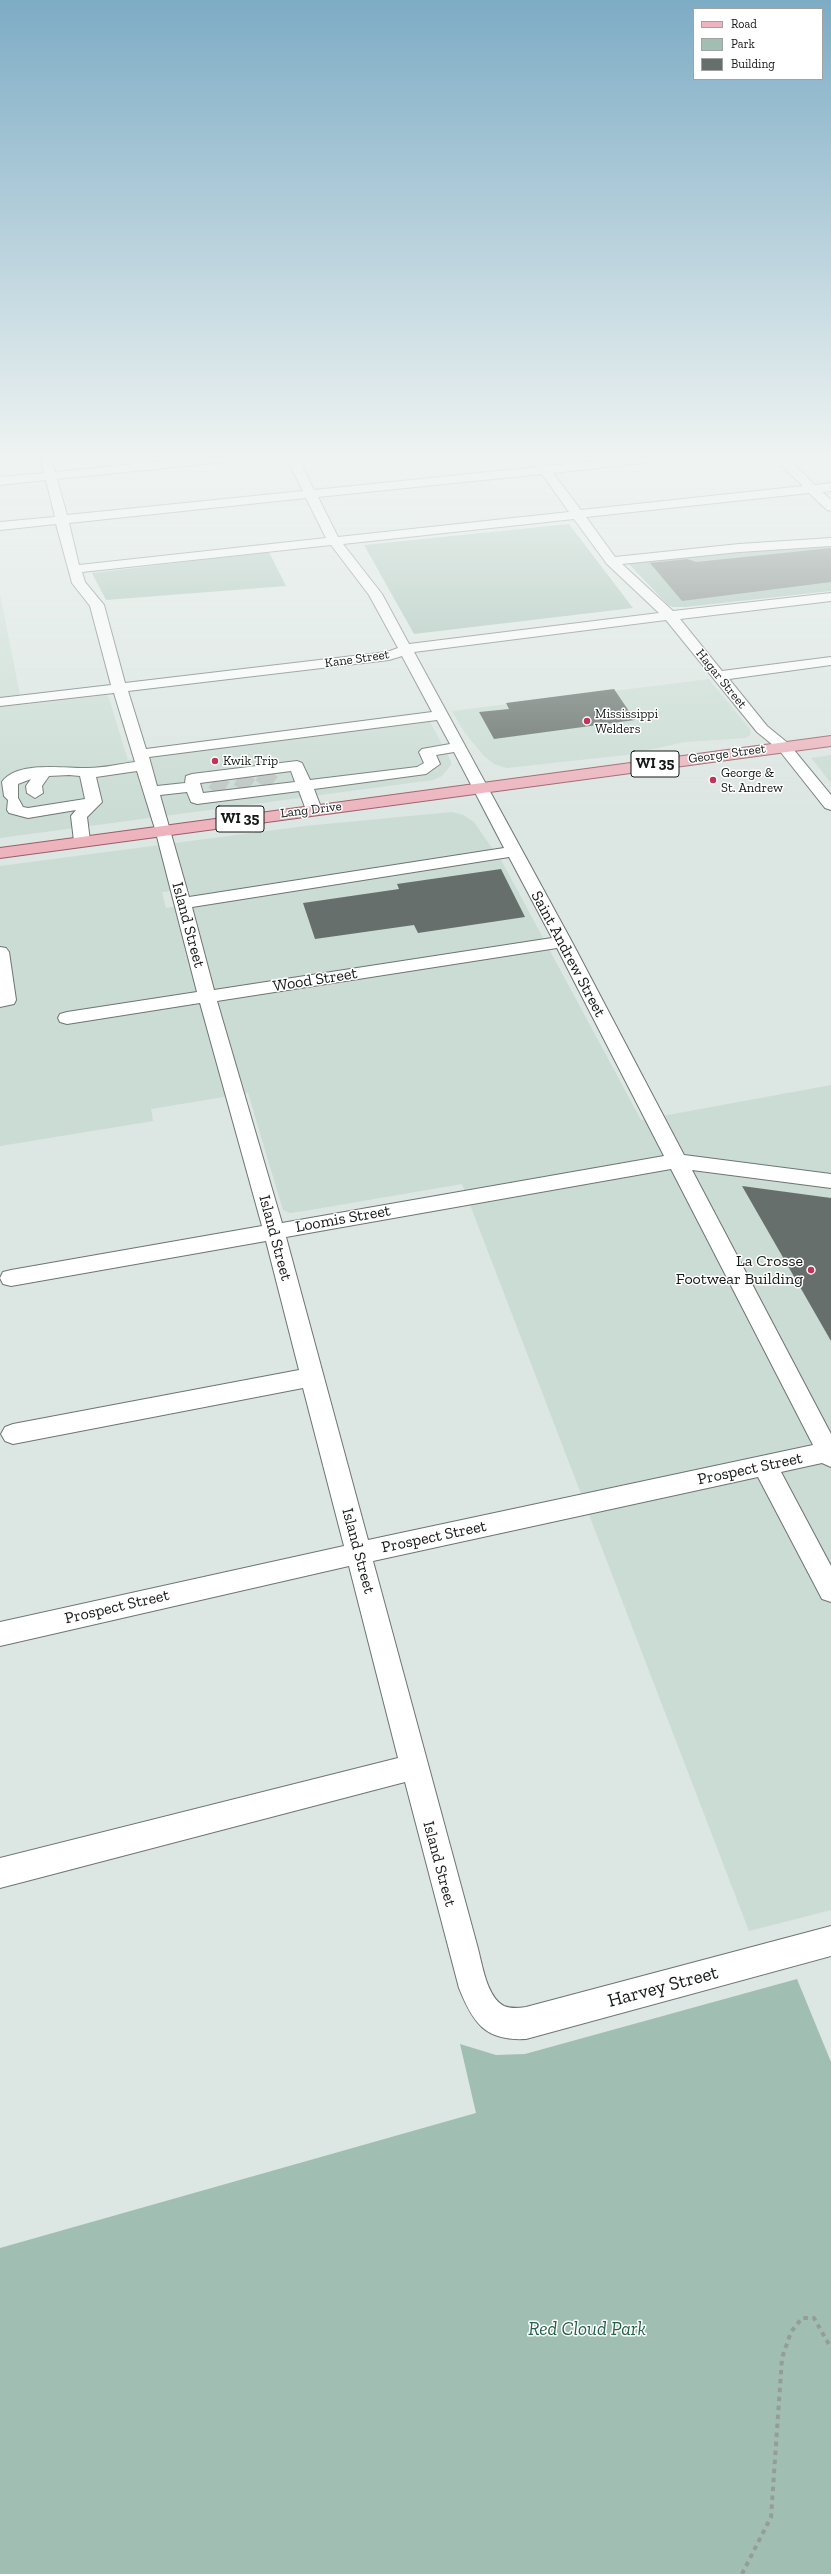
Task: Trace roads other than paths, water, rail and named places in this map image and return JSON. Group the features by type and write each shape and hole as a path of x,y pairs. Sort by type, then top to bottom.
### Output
{"main road":[{"name":"George Street","path":"480,788 831,741"},
{"name":"Lang Drive","path":"0,853 163,829 480,788"}],"street":[{"name":"Island Street","path":"77,578 79,583 97,605 119,688 163,829 207,997 274,1232 359,1553 413,1767 475,1991 481,2006 495,2019"},
{"name":"Saint Andrew Street","path":"362,578 374,594 459,747 563,942 675,1161 830,1454"},
{"name":"Hagar Street","path":"630,578 671,617 762,729 784,747 831,805"},
{"name":"Kane Street","path":"0,702 389,656 418,645 671,617 831,597"},
{"path":"718,676 831,661"},
{"path":"94,802 40,801 28,813 14,810 10,782 19,776 74,770 87,773 142,760 441,715"},
{"path":"314,810 304,785 297,766 249,779 219,785 197,799 192,779 219,785 249,779 277,786 304,785 421,771 432,764 427,752 459,747"},
{"path":"40,801 34,786 43,773"},
{"path":"87,773 94,802"},
{"path":"151,791 193,786"},
{"path":"82,841 79,816 94,802"},
{"path":"182,903 514,852"},
{"name":"Wood Street","path":"67,1018 563,942"},
{"path":"0,952 7,1000 0,1001"},
{"name":"Loomis Street","path":"11,1278 675,1161 831,1181"},
{"path":"13,1434 312,1377"},
{"name":"Prospect Street","path":"0,1634 359,1553 765,1466 830,1454"},
{"path":"765,1466 831,1591"},
{"path":"0,1873 413,1767"},
{"name":"Harvey Street","path":"495,2019 508,2024 526,2023 831,1941"}],"tunnel":[{"path":"260,774 273,783"},
{"path":"238,778 251,786"},
{"path":"213,781 225,789"}],"place":[{"name":"Mississippi Welders","path":"587,721"},
{"name":"Kwik Trip","path":"215,761"},
{"name":"George & St. Andrew","path":"713,780"},
{"name":"La Crosse Footwear Building","path":"811,1270"}],"park label":[{"name":"Red Cloud Park","path":"587,2330"}]}
